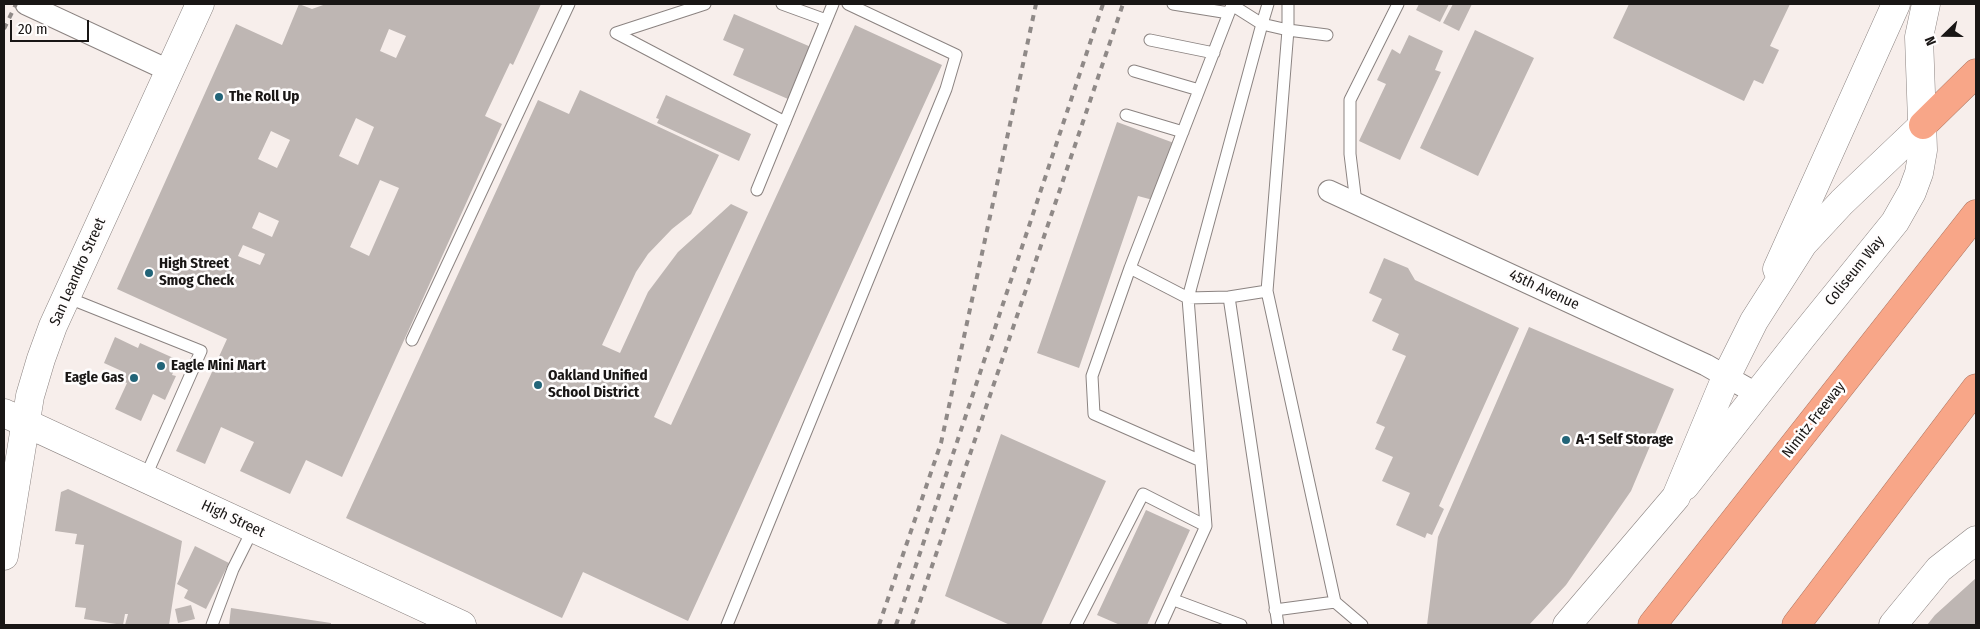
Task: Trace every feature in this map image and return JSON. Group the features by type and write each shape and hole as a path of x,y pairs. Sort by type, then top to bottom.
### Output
{"highway":[{"path":"1923,125 1976,73"},
{"name":"Nimitz Freeway","path":"1652,625 1976,214"},
{"path":"1796,625 1976,388"}],"main road":[{"name":"San Leandro Street","path":"4,556 14,418 30,396 41,359 66,297 200,4"},
{"name":"Coliseum Way","path":"1676,497 1726,377 1754,321 1896,4"},
{"name":"Coliseum Way","path":"1567,625 1676,497 1895,222 1912,192 1919,173 1923,150 1919,37 1926,4"},
{"path":"1754,321 1803,244 1842,202 1923,125"},
{"name":"High Street","path":"14,418 457,624"},
{"path":"1893,625 1939,568 1973,546"}],"street":[{"path":"26,4 170,71"},
{"name":"45th Avenue","path":"1329,190 1706,365 1757,394"}],"lane":[{"path":"412,340 569,4"},
{"path":"705,4 616,33 785,122"},
{"path":"782,4 826,20"},
{"path":"757,190 833,4"},
{"path":"728,625 946,89 956,55 848,4"},
{"path":"1173,4 1231,7 1262,24 1288,30 1326,35"},
{"path":"1161,625 1206,526 1188,298 1268,4"},
{"path":"1288,4 1288,30 1266,291 1335,602 1362,625"},
{"path":"1356,203 1350,154 1350,100 1398,4"},
{"path":"1201,461 1094,414 1092,376 1130,268 1231,7"},
{"path":"1150,40 1214,53"},
{"path":"1134,71 1199,90"},
{"path":"1126,114 1183,132"},
{"path":"1130,268 1188,298 1229,297 1266,291"},
{"path":"66,297 201,351 145,478"},
{"path":"1229,297 1278,625"},
{"path":"1076,625 1143,494 1206,526"},
{"path":"212,625 233,569 253,528"},
{"path":"1174,600 1241,625"},
{"path":"1275,610 1335,602"}],"building":[{"path":"299,4 312,9 326,4 541,4 513,65 510,63 485,116 502,124 342,477 306,460 290,494 240,471 254,442 221,427 205,464 176,451 227,339 117,289 236,24 282,45","holes":["389,29 406,36 396,58 380,51","356,118 374,127 358,165 339,156","271,131 290,140 277,168 258,159","380,180 399,188 369,256 350,247","259,212 279,221 272,237 252,228","243,245 265,254 260,265 238,256"]},
{"path":"1419,4 1449,4 1440,22 1416,10"},
{"path":"1453,4 1472,4 1459,31 1443,23"},
{"path":"1629,4 1790,4 1770,46 1779,50 1763,84 1754,80 1744,101 1613,38"},
{"path":"734,14 811,47 788,99 733,75 744,49 723,40"},
{"name":"Oakland Unified School District","path":"855,25 942,65 688,621 583,572 562,618 346,518 538,100 569,114 580,90 719,155 691,214 672,229 648,254 636,272 602,345 620,353 648,292 678,252 731,204 748,212 654,417 671,425"},
{"path":"1475,30 1534,58 1478,176 1420,148"},
{"path":"1409,35 1443,51 1435,70 1441,72 1400,160 1359,141 1386,84 1377,80 1392,49 1400,54"},
{"path":"666,95 751,134 739,161 657,123 659,119 656,118"},
{"path":"1117,122 1174,143 1153,200 1138,196 1079,368 1037,353"},
{"path":"1384,258 1408,268 1415,280 1519,328 1439,506 1444,509 1432,535 1427,533 1425,538 1396,525 1410,493 1382,481 1393,457 1375,449 1385,427 1376,423 1406,356 1392,350 1399,334 1372,321 1382,299 1369,293"},
{"name":"A-1 Self Storage","path":"1529,327 1674,389 1631,491 1566,585 1529,625 1427,625 1438,537"},
{"path":"115,337 138,348 140,343 178,360 172,375 176,376 165,400 153,394 141,421 115,409 127,383 122,381 126,373 104,363"},
{"path":"1001,434 1106,481 1041,625 1010,625 945,596"},
{"path":"68,489 182,541 169,625 125,625 128,614 125,614 123,625 84,619 86,608 75,607 84,545 75,544 77,534 55,531 61,492"},
{"path":"1146,510 1190,530 1147,625 1120,625 1097,615"},
{"path":"195,546 229,563 206,609 184,598 188,590 177,584"},
{"path":"1976,578 1976,625 1927,625 1935,615"},
{"path":"191,605 195,619 178,623 175,609"},
{"path":"231,608 331,623 331,625 229,625"}],"railway":[{"path":"4,29 16,4"},
{"path":"879,625 941,443 1036,4"},
{"path":"896,625 1103,4"},
{"path":"912,625 1123,4"}],"place":[{"name":"The Roll Up","path":"219,97"},
{"name":"High Street Smog Check","path":"149,273"},
{"name":"Eagle Mini Mart","path":"161,366"},
{"name":"Eagle Gas","path":"134,378"},
{"name":"Oakland Unified School District","path":"538,385"},
{"name":"A-1 Self Storage","path":"1566,440"}]}
